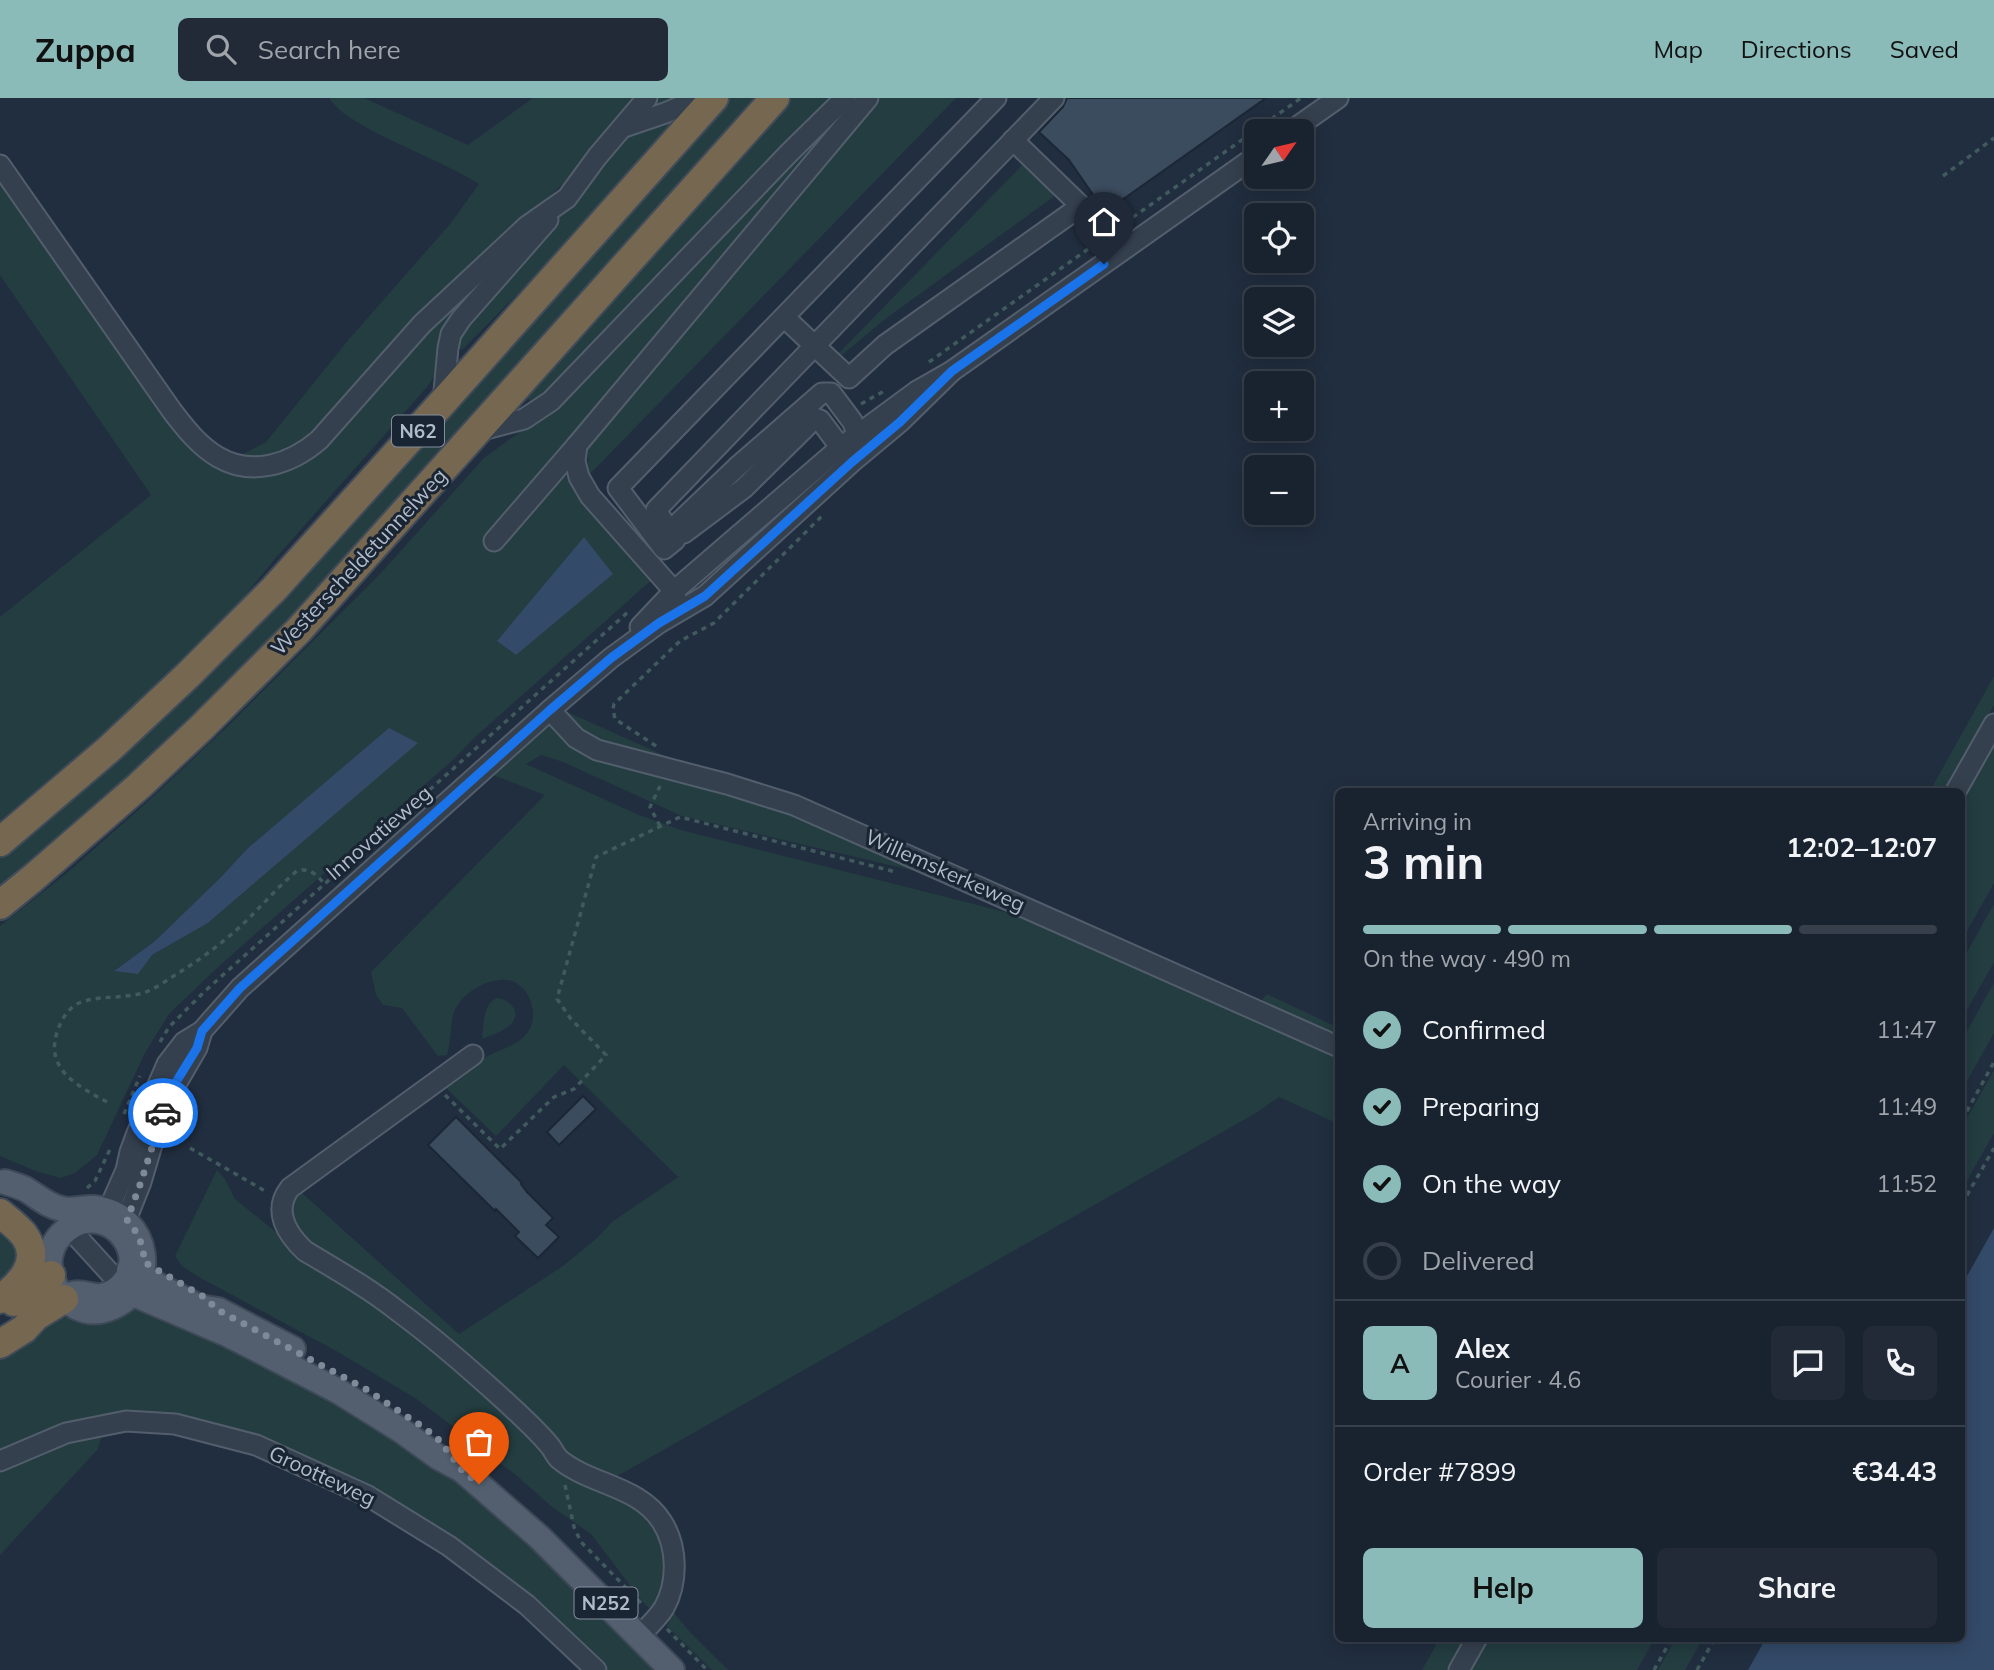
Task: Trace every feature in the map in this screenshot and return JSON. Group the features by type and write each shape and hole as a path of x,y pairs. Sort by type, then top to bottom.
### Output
{"highway":[{"name":"Westerscheldetunnelweg","path":"0,842 108,750 274,589 714,98"},
{"name":"Westerscheldetunnelweg","path":"0,905 139,786 299,630 775,98"},
{"path":"0,1213 25,1236 31,1257 25,1276 0,1299"},
{"path":"0,1312 62,1293"},
{"path":"0,1344 24,1329 41,1324 62,1293"}],"main road":[{"path":"2,1187 65,1229"},
{"path":"2,1187 22,1187 56,1207 65,1229"},
{"path":"108,1215 113,1226 129,1245 133,1277 112,1292 101,1296 62,1293 50,1261 65,1229 108,1215"},
{"name":"N252","path":"133,1277 204,1297 218,1310 374,1394 426,1429 440,1441 462,1470 539,1537 672,1670"},
{"name":"N252","path":"133,1277 229,1335 338,1391 462,1470"}],"street":[{"path":"443,402 445,365 451,334 461,319 567,198 597,157 647,98"},
{"path":"623,127 700,98"},
{"path":"478,431 524,419 551,401 845,98"},
{"path":"494,541 868,98"},
{"path":"854,449 815,418 737,467 704,509 673,536 664,549 618,488 996,98"},
{"path":"673,536 656,510 1054,98"},
{"path":"1308,119 1338,98"},
{"path":"784,317 849,377 885,345 1081,206 1013,140"},
{"name":"Innovatieweg","path":"108,1215 119,1165 130,1152 167,1063 184,1042 202,1031 240,988 611,658 705,596 917,391 952,371 1244,164"},
{"path":"0,165 189,433 219,458 244,466 258,467 287,461 310,447 422,324 527,226 567,198"},
{"path":"788,433 822,393 831,393 852,421 854,449"},
{"path":"577,445 575,461 579,477 590,496 674,591 677,612"},
{"name":"Innovatieweg","path":"611,658 674,591 854,449"},
{"name":"Willemskerkeweg","path":"550,710 576,738 597,750 727,784 794,805 1335,1045"},
{"path":"1958,788 1994,724"},
{"name":"Innovatieweg","path":"108,1215 141,1182 159,1121 172,1091 197,1048 202,1031"},
{"path":"473,1055 290,1188 281,1207 283,1220 288,1231 305,1251 399,1311 504,1401 551,1447 556,1457 582,1474 634,1496 651,1508 663,1522 669,1537 675,1573 671,1594 657,1619 639,1636"},
{"path":"65,1229 133,1277"},
{"name":"Grootteweg","path":"0,1461 66,1433 126,1421 175,1424 256,1445 368,1496 449,1546 527,1605 596,1670"},
{"path":"1459,1670 1475,1642"}],"path":[{"path":"1942,176 1994,138"},
{"path":"660,826 650,807 668,769 670,756 615,719 612,709 614,704 680,641 714,623 828,510"},
{"name":"Innovatieweg","path":"107,1102 80,1087 58,1065 55,1039 62,1019 70,1010 79,1003 142,993 181,971 223,941 297,871 310,871 325,884 534,695"},
{"path":"433,1084 500,1149 554,1097 574,1088 606,1055 571,1019 557,999 596,857 660,826 680,817 897,872"},
{"path":"1965,1115 1994,1062"},
{"path":"190,1148 264,1189 281,1207"},
{"path":"1965,1199 1994,1148"},
{"path":"556,1457 564,1479 576,1534 581,1542 707,1670"},
{"path":"1654,1670 1670,1642"},
{"path":"1697,1670 1713,1642"}],"green space":[{"path":"329,98 364,98 468,145 533,98 640,98 581,168 416,315 310,433 289,450 268,457 237,457 266,442 350,338 451,223 479,184 348,117"},
{"path":"658,98 700,98 560,251 462,350 457,347 456,336"},
{"path":"730,98 757,98 277,636 126,780 48,849 0,887 0,854 576,267"},
{"path":"785,98 837,98 546,398 532,403 527,398 556,354"},
{"path":"853,98 859,98 562,476 569,477 655,577 217,968 169,1014 145,1053 97,1155 75,1173 61,1178 38,1172 0,1156 0,926 68,872 229,725 380,574 484,458 554,407","holes":["417,743 208,923 152,955 115,970 155,941 248,848"]},
{"path":"875,98 956,98 589,475 587,438"},
{"path":"1024,163 1056,195 884,320 842,355 838,354"},
{"path":"0,173 197,451 284,468 530,230 442,351 435,375 427,387 274,560 220,626 132,713 0,826 0,617 151,495 0,275"},
{"path":"1994,676 1994,705 1947,788 1932,788"},
{"path":"565,711 932,875 682,816 563,762 541,755 526,764 639,815 681,830 1029,918 1335,1055 1335,1122 1279,1097 1256,1113 614,1478 585,1466 527,1410 403,1302 300,1236 290,1215 301,1192 459,1334 563,1266 612,1222 678,1177 564,1065 496,1136 444,1086 479,1061 515,1044 529,1030 533,1017 532,1004 526,992 516,983 508,980 491,981 466,995 454,1013 447,1055 438,1056 402,1008 383,1005 376,995 371,972 545,795 493,775 511,756"},
{"path":"1994,739 1994,883 1965,935 1965,790"},
{"path":"1994,904 1994,962 1965,1014 1965,956"},
{"path":"1994,983 1994,1033 1965,1085 1965,1035"},
{"path":"1267,994 1335,1026 1335,1040 1259,1004"},
{"path":"497,998 514,1008 515,1017 500,1032 482,1039 486,1010"},
{"path":"1994,1070 1994,1133 1965,1184 1965,1122"},
{"path":"217,1170 235,1199 276,1232 288,1249 392,1316 475,1387 576,1481 624,1501 647,1519 659,1539 666,1559 661,1598 649,1608 591,1534 551,1506 517,1476 415,1398 182,1266 175,1256"},
{"path":"0,1223 17,1244 19,1264 0,1289"},
{"path":"136,1308 159,1311 396,1435 497,1512 659,1670 606,1670 525,1593 425,1518 371,1488 266,1438 203,1423 149,1417 0,1455 0,1355 61,1318"},
{"path":"103,1431 98,1449 0,1555 0,1471 48,1446"},
{"path":"673,1612 728,1670 712,1670 667,1626"},
{"path":"1438,1642 1465,1642 1449,1670 1422,1670"},
{"path":"1483,1642 1653,1642 1637,1670 1467,1670"},
{"path":"1674,1642 1701,1642 1685,1670 1658,1670"}],"water":[{"path":"584,537 613,574 516,655 497,641"},
{"path":"389,728 418,743 208,923 152,955 138,974 114,971 155,941 248,848"},
{"path":"1994,1228 1994,1670 1748,1670 1764,1642 1965,1642 1965,1280"}],"building":[{"path":"1067,98 1266,98 1105,212 1069,160 1039,132 1063,107"},
{"path":"583,1096 596,1109 559,1145 547,1132"},
{"path":"456,1117 553,1218 546,1225 559,1237 538,1258 515,1236 519,1232 428,1145"}],"way so far":[{"path":"163,1113 127,1220 142,1245 144,1262 204,1297 218,1310 364,1388 426,1429 440,1441 462,1470 479,1484"}],"route":[{"path":"163,1113 176,1082 197,1048 202,1031 240,988 611,658 659,623 705,596 852,462 900,422 952,371 1104,264"}]}
